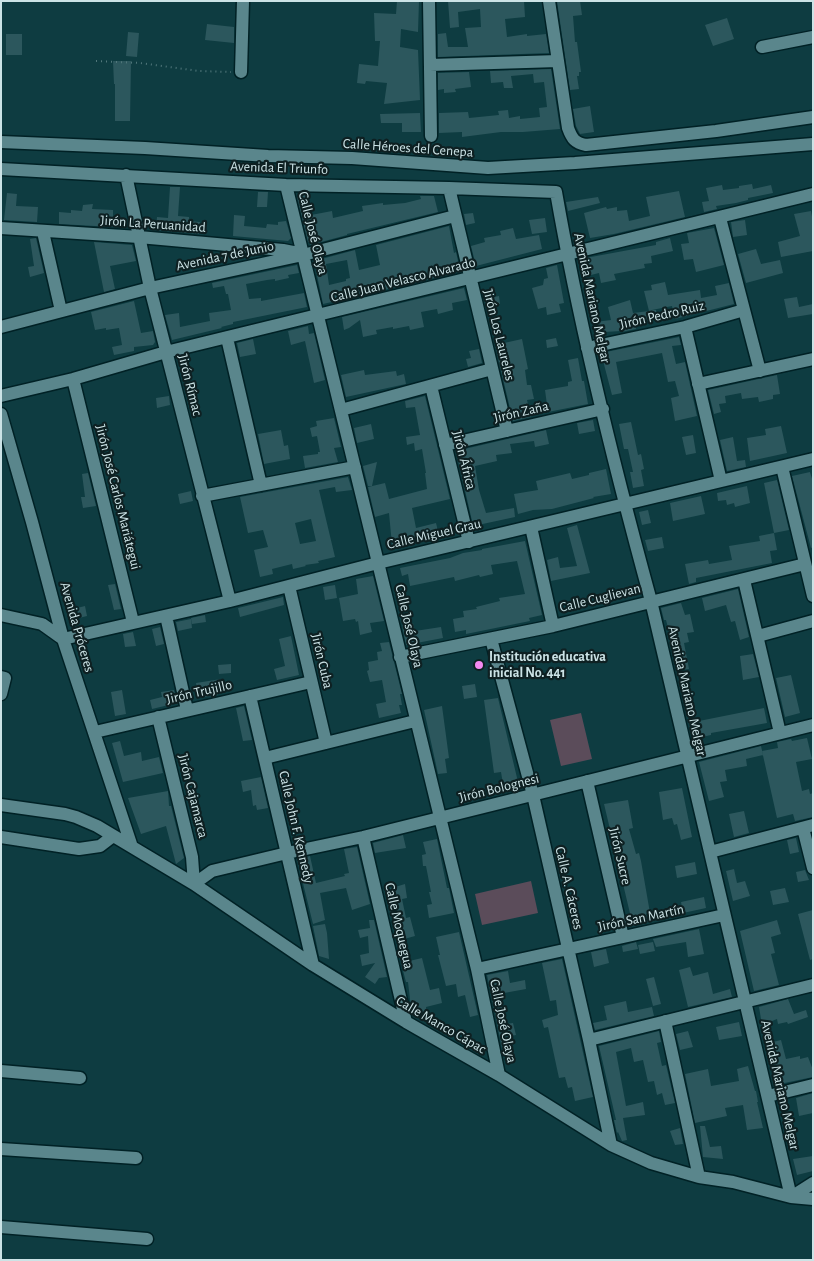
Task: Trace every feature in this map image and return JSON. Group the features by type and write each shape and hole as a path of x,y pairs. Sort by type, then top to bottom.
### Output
{"street":[{"path":"242,72 243,1"},
{"path":"429,1 431,136"},
{"path":"549,1 568,128 572,139 578,144 586,146 716,131 813,117"},
{"path":"762,47 813,36"},
{"path":"430,65 558,60"},
{"name":"Calle Héroes del Cenepa","path":"1,142 145,148 268,156 352,158 488,168 813,144"},
{"name":"Avenida El Triunfo","path":"1,169 286,186 449,188 556,192"},
{"name":"Jirón Rímac","path":"126,175 150,288 230,601"},
{"name":"Calle José Olaya","path":"286,186 477,969 499,1075"},
{"name":"Jirón Los Laureles","path":"449,188 507,431"},
{"name":"Avenida Mariano Melgar","path":"556,192 567,256 587,348 651,601 791,1197"},
{"name":"Calle Juan Velasco Alvarado","path":"1,396 166,352 567,256 813,194"},
{"name":"Avenida 7 de Junio","path":"1,326 150,288 303,254 455,216"},
{"path":"720,218 760,371"},
{"name":"Jirón La Peruanidad","path":"1,228 139,237 283,250 303,254"},
{"path":"43,232 61,311"},
{"name":"Jirón Pedro Ruiz","path":"587,348 685,327 744,310"},
{"path":"685,327 721,481"},
{"path":"227,338 260,485"},
{"path":"698,384 813,359"},
{"path":"341,410 492,369"},
{"name":"Jirón José Carlos Mariátegui","path":"73,378 133,622"},
{"name":"Jirón África","path":"431,386 469,542"},
{"name":"Jirón Zaña","path":"445,445 603,409"},
{"name":"Avenida Próceres","path":"1,414 63,640 132,847"},
{"name":"Calle Miguel Grau","path":"63,640 813,459"},
{"path":"782,467 813,596"},
{"path":"202,496 355,468"},
{"path":"531,527 553,626"},
{"name":"Calle Cuglievan","path":"400,657 553,626 805,564"},
{"path":"744,580 780,733"},
{"name":"Jirón Cuba","path":"288,586 326,743"},
{"path":"1,615 42,624 63,640"},
{"path":"166,616 187,710"},
{"path":"758,636 813,621"},
{"name":"Calle A. Cáceres","path":"491,639 533,795 611,1145"},
{"path":"1,677 5,678 1,694"},
{"name":"Jirón Trujillo","path":"95,732 311,682"},
{"name":"Calle John F. Kennedy","path":"250,696 313,965"},
{"name":"Jirón Cajamarca","path":"158,717 192,857 194,884"},
{"path":"265,758 415,721"},
{"name":"Jirón Bolognesi","path":"194,884 212,871 363,837 813,725"},
{"name":"Jirón Sucre","path":"587,781 623,937"},
{"name":"Calle Manco Cápac","path":"1,805 76,817 97,826 194,884 313,965 406,1022 499,1075 611,1145 651,1163 699,1176 733,1182 791,1197 813,1199"},
{"path":"710,852 808,827 813,868"},
{"path":"1,837 80,849 100,846 113,836"},
{"name":"Calle Moquegua","path":"363,837 406,1022"},
{"name":"Jirón San Martín","path":"477,969 724,915"},
{"path":"589,1040 813,985"},
{"path":"665,1021 699,1176"},
{"path":"1,1071 80,1078"},
{"path":"768,1096 813,1085"},
{"path":"1,1149 136,1158"},
{"path":"791,1197 813,1183"},
{"path":"1,1227 147,1239"}],"path":[{"path":"96,61 140,63 199,71 242,72"}],"shaded area":[{"path":"581,713 592,759 561,766 550,720"},
{"path":"531,881 538,913 482,925 475,894"}],"building":[{"path":"397,1 419,1 418,32 401,29 400,47 418,50 420,100 384,104 387,83 366,81 365,84 357,83 359,64 378,66 380,41 375,41 374,13 396,14"},
{"path":"448,1 524,1 525,17 505,19 507,37 546,34 549,53 438,57 438,34 446,33 448,47 468,47 465,28 481,27 480,9 458,12 459,27 450,28"},
{"path":"557,1 580,1 582,15 573,16 575,42 577,42 581,72 577,76 579,89 570,90"},
{"path":"727,18 734,39 713,46 705,25"},
{"path":"207,24 234,27 234,43 205,40"},
{"path":"128,32 139,33 137,57 126,56"},
{"path":"6,34 22,34 22,55 6,55"},
{"path":"113,61 131,61 130,121 115,121"},
{"path":"551,69 560,129 501,132 462,137 462,132 439,133 439,113 468,112 469,118 499,115 498,111 508,110 509,118 520,116 520,119 540,117 539,108 547,107 544,82 534,83 533,74 511,76 513,88 504,88 503,82 491,83 490,71"},
{"path":"469,72 471,87 455,89 456,92 444,93 444,89 438,90 438,73"},
{"path":"590,106 594,132 580,134 576,126 573,109"},
{"path":"420,113 421,132 402,132 402,123 381,123 380,114"},
{"path":"752,184 753,189 771,185 773,193 748,198 748,200 736,203 716,206 717,209 704,212 702,202 709,201 706,188 722,185 723,190"},
{"path":"170,187 180,187 178,216 189,217 189,221 200,222 199,234 156,230 157,217 168,218"},
{"path":"679,191 685,217 590,238 584,213 606,207 607,209 617,207 617,211 627,210 629,221 650,216 646,197"},
{"path":"258,192 268,192 267,207 257,207"},
{"path":"7,193 17,194 16,206 38,207 37,222 4,220"},
{"path":"306,194 311,215 332,211 333,218 363,211 362,206 383,203 383,205 405,203 421,199 420,196 434,196 438,212 310,245 297,197"},
{"path":"598,197 600,203 568,211 566,202"},
{"path":"93,204 92,209 113,210 113,227 59,224 59,212 71,213 71,210 82,211 83,205"},
{"path":"811,211 813,251 781,257 778,242 800,236 794,214"},
{"path":"473,213 475,223 466,225 464,214"},
{"path":"234,215 245,216 244,226 266,228 267,224 278,225 278,222 286,221 291,238 288,241 233,236"},
{"path":"545,218 547,232 532,234 529,220"},
{"path":"745,220 747,235 733,237 731,222"},
{"path":"449,226 454,253 456,252 460,270 427,280 323,304 314,261 355,250 359,270 380,265 376,245","holes":["347,260 350,278 346,279 346,281 329,285 326,264"]},
{"path":"513,228 516,239 539,235 542,249 476,266 471,246 485,242 484,238 501,235 500,231"},
{"path":"714,228 724,265 696,272 693,259 684,260 681,244 689,243 687,233"},
{"path":"36,238 44,273 30,277 28,267 34,266 30,239"},
{"path":"670,238 673,251 651,256 652,263 644,264 645,268 614,274 616,280 601,283 599,273 583,277 580,259 656,245 656,242"},
{"path":"94,242 132,245 136,261 110,266 115,289 104,292"},
{"path":"756,249 761,264 780,260 783,273 746,283 738,254"},
{"path":"297,265 299,273 288,275 289,278 246,284 249,299 261,298 261,301 304,293 307,307 233,322 233,324 222,328 172,340 165,315 179,313 180,327 210,321 209,313 231,310 228,294 226,294 224,286 213,288 212,283"},
{"path":"557,265 564,303 559,304 561,312 547,315 546,307 538,309 532,288 543,285 544,279 548,278 546,268"},
{"path":"665,282 668,295 700,290 701,298 717,295 715,286 729,283 734,304 675,319 672,306 652,310 656,310 658,319 635,323 636,329 621,332 605,332 606,336 598,337 595,322 611,320 608,307 630,300 633,313 649,311 644,291 652,290 651,285"},
{"path":"464,288 467,300 452,303 453,310 438,314 437,309 421,312 424,327 410,330 409,326 393,329 393,327 376,330 377,334 363,337 360,320 344,330 342,317"},
{"path":"499,296 500,304 486,307 484,299"},
{"path":"797,297 799,307 813,304 813,314 788,318 784,299"},
{"path":"134,301 141,333 153,331 155,342 153,345 134,347 134,351 114,355 112,347 122,345 119,328 95,330 91,312"},
{"path":"308,326 309,334 314,333 325,380 314,383 305,341 291,345 288,331"},
{"path":"679,337 681,345 672,346 676,364 685,362 697,416 675,421 671,398 679,396 675,381 668,382 662,353 616,362 622,393 612,395 601,353"},
{"path":"556,338 558,346 547,348 546,340"},
{"path":"253,339 256,354 240,357 237,343"},
{"path":"522,339 528,369 525,370 527,385 531,385 534,399 527,400 531,417 513,421 495,345"},
{"path":"479,349 482,363 468,367 466,359 471,358 469,351"},
{"path":"578,358 588,404 548,412 545,390 568,386 568,382 572,381 568,360"},
{"path":"364,370 365,375 396,371 397,376 404,374 406,384 346,397 341,375"},
{"path":"777,375 780,394 773,395 773,399 759,402 758,397 742,399 741,393 725,396 726,403 719,404 721,412 714,414 708,390"},
{"path":"169,396 170,405 157,408 156,398"},
{"path":"425,396 450,499 412,508 416,528 436,523 439,535 392,545 389,513 375,517 368,487 385,483 389,499 427,489 422,449 415,451 414,443 407,445 406,437 420,435 415,407 406,408 405,401"},
{"path":"334,418 341,447 334,448 338,462 305,468 303,456 320,452 317,436 312,437 310,428 317,426 316,421"},
{"path":"593,420 595,431 579,434 577,423"},
{"path":"631,422 638,455 641,454 644,469 641,470 644,486 633,488 630,472 633,472 628,449 624,449 619,424"},
{"path":"371,424 374,439 357,443 354,428"},
{"path":"781,426 787,453 750,461 747,438 766,435 765,429"},
{"path":"281,430 284,446 288,445 290,459 264,464 258,434"},
{"path":"546,430 549,444 535,447 534,441 510,444 512,453 496,455 497,461 475,466 479,490 486,513 514,508 515,517 478,525 477,520 472,521 456,451"},
{"path":"693,435 696,453 686,455 682,437"},
{"path":"733,437 737,461 745,460 746,467 727,471 720,440"},
{"path":"377,462 372,486 368,486 363,466"},
{"path":"606,469 611,494 593,497 552,509 533,510 518,514 514,494 538,490 536,481 570,473 572,479"},
{"path":"810,472 813,482 813,547 811,548 792,476"},
{"path":"88,473 96,506 83,508 81,497 85,497 82,474"},
{"path":"348,477 352,490 336,492 335,487 319,490 335,557 293,569 292,564 272,569 273,574 260,577 254,550 268,547 263,530 248,533 240,497","holes":["311,519 316,541 300,544 295,523"]},
{"path":"777,480 789,530 774,533 764,483"},
{"path":"747,486 750,503 735,507 734,503 727,505 726,500 718,501 717,493"},
{"path":"191,491 193,501 180,504 178,494"},
{"path":"701,496 705,514 673,521 670,503"},
{"path":"648,510 651,523 642,525 639,512"},
{"path":"577,525 590,573 551,581 547,560 558,557 560,568 577,566 567,528"},
{"path":"774,533 777,550 770,551 772,563 696,578 696,582 689,584 685,564 708,560 709,564 732,560 729,546 760,541 759,536"},
{"path":"662,537 664,548 648,551 645,540"},
{"path":"525,541 542,615 529,618 530,621 466,634 466,630 455,632 453,619 464,617 463,611 477,609 476,607 500,601 499,598 525,594 517,561 491,565 493,574 480,577 479,575 455,581 454,577 410,586 408,574 402,576 400,568 450,558 463,553"},
{"path":"373,576 384,621 370,623 372,632 360,635 358,621 356,622 355,619 343,621 339,598 358,594 356,579"},
{"path":"115,584 121,609 114,610 108,585"},
{"path":"335,585 337,598 325,600 323,587"},
{"path":"738,589 749,637 740,640 735,621 731,622 726,605 705,611 702,598"},
{"path":"283,597 284,605 240,617 238,608"},
{"path":"681,603 685,615 690,614 694,632 687,633 689,642 684,643 689,669 679,670 661,608"},
{"path":"85,606 87,616 79,618 77,608"},
{"path":"205,615 206,622 192,624 191,618"},
{"path":"191,619 192,628 178,631 176,622"},
{"path":"413,623 415,631 441,627 443,638 406,645 402,625"},
{"path":"160,627 164,644 156,646 152,629"},
{"path":"133,632 136,646 125,647 123,634"},
{"path":"291,636 299,675 277,680 274,669 285,666 279,639"},
{"path":"389,642 402,694 400,694 402,705 399,705 401,713 379,718 376,704 386,702 382,680 370,682 367,671 369,670 368,662 378,660 377,652 382,651 380,643"},
{"path":"753,654 759,677 743,680 740,656"},
{"path":"231,664 231,673 219,674 218,665"},
{"path":"791,675 800,713 785,717 776,678"},
{"path":"221,679 223,692 218,693 218,695 199,698 196,683"},
{"path":"475,684 477,697 464,699 462,686"},
{"path":"122,690 126,714 115,716 111,692"},
{"path":"174,690 177,703 152,709 150,700 162,697 161,692"},
{"path":"498,698 518,782 503,784 501,772 494,773 484,700"},
{"path":"244,706 252,740 243,741 236,708"},
{"path":"442,706 449,758 445,759 447,773 438,774 424,710"},
{"path":"764,708 767,723 711,733 711,735 693,739 689,723"},
{"path":"807,738 812,759 796,762 802,791 809,789 810,794 813,793 813,817 795,821 793,814 777,818 762,751 778,748 777,742"},
{"path":"120,741 124,756 141,752 142,761 159,757 163,773 123,782 112,743"},
{"path":"761,746 763,755 746,759 747,766 725,770 727,781 720,782 724,797 709,801 699,762"},
{"path":"261,777 268,808 257,810 256,805 253,806 251,790 243,792 241,781"},
{"path":"682,788 692,837 681,840 677,824 674,825 672,818 663,820 659,792"},
{"path":"168,791 169,806 171,806 184,858 176,864 166,826 141,834 128,798"},
{"path":"628,800 633,828 629,829 636,854 639,853 641,861 650,913 646,914 648,922 633,926 604,804"},
{"path":"744,811 749,833 734,837 729,814"},
{"path":"403,835 406,848 375,853 373,843"},
{"path":"796,838 799,852 790,854 787,840"},
{"path":"437,839 454,913 429,918 427,905 432,904 426,866 423,866 422,855 426,854 423,842"},
{"path":"357,847 370,904 352,910 346,888 320,893 325,920 313,924 297,859 310,856 316,883 345,876 344,874 349,873 344,849"},
{"path":"695,862 697,874 677,878 675,866"},
{"path":"734,869 737,883 745,881 750,896 733,901 726,871"},
{"path":"805,870 809,880 798,882 796,872"},
{"path":"405,884 407,898 402,899 406,918 410,917 415,936 397,941 385,890"},
{"path":"785,888 789,902 773,905 770,891"},
{"path":"704,897 706,908 683,913 681,902"},
{"path":"813,910 813,959 810,960 798,914"},
{"path":"369,920 374,920 387,977 379,978 375,984 365,977 375,963 362,966 360,955 369,953 368,936 360,938 358,930 370,928"},
{"path":"777,920 781,934 771,937 775,953 771,954 779,985 754,991 740,931"},
{"path":"325,924 329,959 319,956 313,926"},
{"path":"699,929 704,954 688,957 686,942 656,947 653,939"},
{"path":"459,932 478,1015 470,1017 465,995 458,997 456,984 446,986 438,955 440,955 436,937"},
{"path":"636,942 638,949 623,952 622,946"},
{"path":"653,942 655,951 640,954 638,945"},
{"path":"606,949 609,963 594,967 591,952"},
{"path":"422,958 430,990 439,988 442,1003 426,1007 427,1013 411,1008 408,982 406,982 401,963"},
{"path":"562,959 593,1097 575,1101 572,1087 568,1088 565,1077 559,1078 548,1027 544,1028 542,1020 558,1015 556,1000 550,1001 542,963"},
{"path":"690,967 693,976 708,972 713,994 730,989 732,997 688,1007 679,970"},
{"path":"508,971 510,983 525,980 526,989 504,993 506,998 501,999 505,1024 513,1023 516,1035 506,1037 509,1047 502,1048 487,975"},
{"path":"654,977 661,1004 653,1006 646,979"},
{"path":"788,999 794,1014 806,1010 808,1017 788,1024 787,1022 778,1024 777,1019 762,1025 759,1007"},
{"path":"626,1001 628,1012 652,1007 654,1016 595,1030 593,1023 607,1020 604,1006"},
{"path":"739,1022 742,1036 719,1040 716,1027"},
{"path":"659,1031 661,1042 657,1043 662,1066 666,1065 675,1103 665,1105 662,1093 657,1095 654,1081 648,1082 643,1060 634,1062 631,1048 616,1052 626,1106 643,1102 645,1115 623,1118 627,1140 622,1141 617,1133 614,1120 616,1120 599,1046"},
{"path":"688,1031 693,1047 680,1050 676,1034"},
{"path":"781,1040 786,1059 800,1056 800,1059 808,1057 813,1070 813,1077 775,1085 765,1044"},
{"path":"748,1066 756,1091 763,1128 747,1130 743,1105 725,1108 727,1116 695,1123 685,1074 708,1069 711,1086 739,1081 737,1069"},
{"path":"813,1093 813,1113 799,1116 796,1098"},
{"path":"700,1126 705,1126 710,1147 721,1146 723,1159 703,1157"},
{"path":"680,1128 683,1144 675,1145 670,1131"},
{"path":"813,1156 813,1171 797,1175 793,1159"}],"place":[{"name":"Institución educativa inicial No. 441","path":"479,665"}]}
